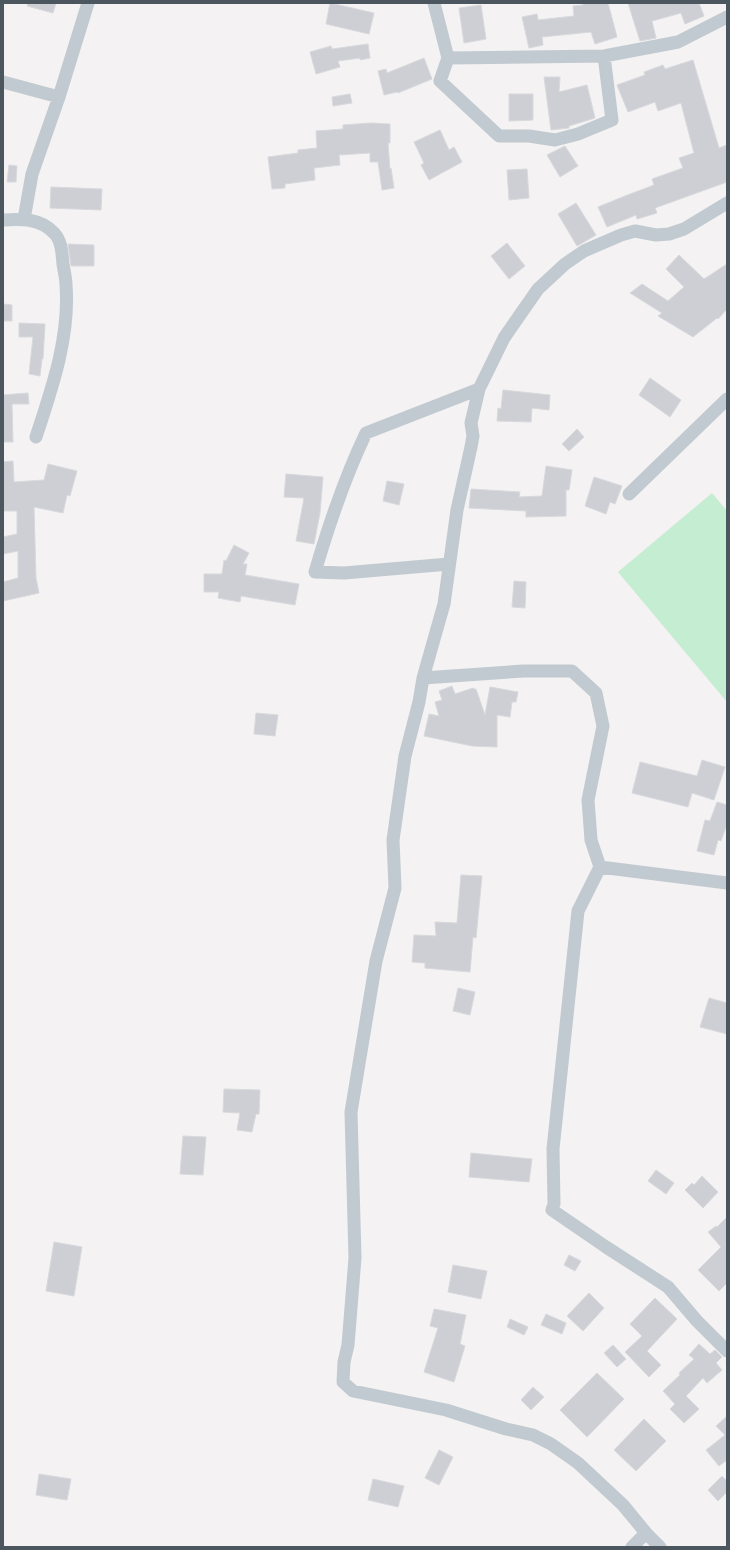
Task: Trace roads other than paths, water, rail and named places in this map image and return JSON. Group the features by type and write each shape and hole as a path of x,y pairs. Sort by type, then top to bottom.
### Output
{"street":[{"path":"24,219 32,174 59,97 88,3"},
{"path":"434,3 448,58 440,81 499,136 529,136 555,140 578,134 612,120 604,56"},
{"path":"448,58 604,56 678,42 727,17"},
{"path":"3,82 59,97"},
{"path":"660,1547 646,1533 623,1505 584,1468 551,1444 533,1435 446,1410 353,1391 343,1382 344,1362 348,1345 349,1316 355,1258 351,1112 376,961 395,888 393,840 405,756 419,702 423,678 444,604 457,510 473,436 471,423 479,389 504,338 515,322 538,289 565,264 584,251 635,231 656,235 670,234 684,229 727,203"},
{"path":"3,220 24,219 40,222 55,234 62,250 66,286 66,315 63,345 52,388 36,436"},
{"path":"449,564 344,573 315,572 327,531 357,452 366,433 479,389"},
{"path":"629,494 727,399"},
{"path":"423,678 524,671 572,671 596,693 603,726 588,800 590,840 600,867 578,911 553,1149 554,1204 552,1210 668,1287 727,1351"},
{"path":"600,867 727,883"},
{"path":"632,1547 646,1533"}]}
